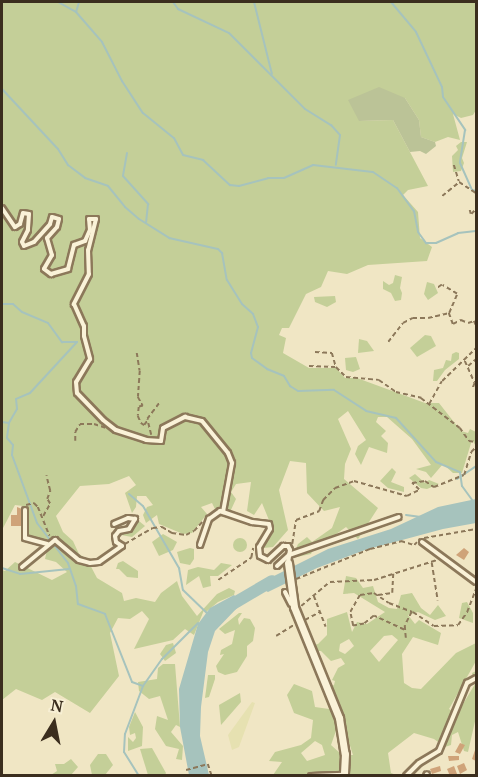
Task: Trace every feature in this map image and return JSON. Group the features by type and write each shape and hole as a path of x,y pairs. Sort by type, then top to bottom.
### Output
{"street":[{"path":"289,560 294,606 339,718 345,754 344,775"}],"lane":[{"path":"2,208 15,227 20,224 23,213 29,214 28,230 22,242 24,246 34,242 50,224 52,217 59,219 57,227 47,238 52,255 44,269 51,274 68,268 74,245 85,241 90,230 89,219 96,219 88,250 89,274 74,304 84,326 90,359 75,388 79,397 118,431 155,442 163,440 163,428 185,417 202,421 228,453 232,463 223,512"},
{"path":"26,506 25,538 51,542 79,560 94,563 122,546 116,542 115,536 119,531 129,529 135,519 128,518 114,524"},
{"path":"200,545 209,519 218,511 252,522 269,524 270,529 259,548 260,556 268,560 283,546 290,547 289,560"},
{"path":"277,566 399,517"},
{"path":"420,541 477,582"},
{"path":"21,567 44,551 51,542"},
{"path":"285,591 294,606"},
{"path":"406,776 418,763 439,751 467,684 477,678"},
{"path":"311,776 344,775"}],"path":[{"path":"454,165 459,182 477,193"},
{"path":"442,196 459,182"},
{"path":"470,210 471,214 477,209"},
{"path":"436,289 442,285 457,294 449,313 453,324 461,320 468,323 474,321 477,325"},
{"path":"388,342 403,323 413,318 428,318 449,313"},
{"path":"429,405 442,381 477,348"},
{"path":"315,352 332,354 336,367 346,377 379,380 396,392 421,398 460,428 469,441 477,442"},
{"path":"137,353 140,371 138,397 143,406 139,407 138,416 141,423 144,424 147,421 160,402"},
{"path":"467,366 477,359"},
{"path":"465,360 475,383 473,388"},
{"path":"309,366 336,367"},
{"path":"147,421 155,442"},
{"path":"75,441 75,432 80,424 94,424 118,431"},
{"path":"290,547 296,520 319,511 323,500 335,488 354,481 407,496 419,490 412,483 425,481 434,487 464,475 471,452 477,447"},
{"path":"43,517 50,504 46,475"},
{"path":"26,506 34,503 43,517 51,542"},
{"path":"125,544 154,528 186,535 194,531 204,519"},
{"path":"294,580 370,549 401,541 414,546 433,534 477,529"},
{"path":"218,580 251,558 254,546 259,548"},
{"path":"294,606 330,582 364,581 443,558"},
{"path":"431,562 438,601"},
{"path":"378,595 392,593 393,574"},
{"path":"404,630 374,616 364,624 353,626 350,612 360,595 370,592 388,603 412,612 434,626 458,625 467,612 477,588"},
{"path":"313,595 326,627"},
{"path":"406,638 404,630 412,612"},
{"path":"186,771 208,764 212,776"}],"shaded area":[{"path":"252,702 255,703 239,747 232,750 228,735"}],"green space":[{"path":"2,2 476,2 476,110 473,115 461,118 453,114 460,140 448,137 435,142 421,137 419,120 405,98 359,121 393,120 428,186 408,190 403,195 418,212 420,238 432,247 427,261 368,265 347,274 328,271 321,287 306,294 289,328 282,328 279,335 286,338 283,353 309,368 336,368 345,378 357,378 425,403 439,403 461,431 468,433 470,429 476,432 476,446 472,440 462,473 453,473 443,464 431,478 426,472 416,469 431,465 412,439 387,417 378,417 376,422 386,431 381,436 388,443 387,453 369,447 361,465 355,454 358,446 366,440 348,411 338,419 351,449 345,464 344,479 378,508 358,539 346,527 325,542 312,542 332,528 340,507 324,511 307,493 306,463 290,461 279,490 288,530 273,547 263,548 273,530 262,503 254,515 247,511 251,482 236,484 231,492 236,499 230,512 215,509 212,503 201,507 207,514 192,533 183,534 159,524 157,515 146,523 143,515 147,507 153,505 146,496 137,496 136,507 132,513 125,493 136,485 129,476 109,484 80,486 56,516 63,532 73,541 79,554 87,559 97,578 122,593 124,601 136,598 155,602 161,593 177,581 182,596 197,616 217,594 229,588 235,591 234,595 218,602 206,612 204,610 194,635 185,629 173,640 134,649 149,619 142,611 130,619 118,618 110,633 119,676 90,713 55,692 42,700 16,689 2,700 2,570 5,571 15,562 52,580 67,572 56,562 45,559 47,550 41,546 41,540 29,535 28,514 23,506 15,505 2,530"},
{"path":"379,87 405,98 419,120 421,137 435,142 436,146 426,154 420,151 410,152 393,120 359,121 348,100"},
{"path":"461,142 467,142 462,158 464,163 461,171 453,172 452,156 458,150 456,146"},
{"path":"395,275 402,277 400,288 402,293 401,300 395,301 391,293 383,289 383,281 389,285 393,283"},
{"path":"427,282 434,284 438,293 428,300 424,294"},
{"path":"335,296 336,302 327,307 315,302 314,297"},
{"path":"425,335 431,336 436,346 417,357 410,348"},
{"path":"359,339 367,341 374,351 358,353"},
{"path":"459,353 459,359 445,370 437,381 433,381 434,370 443,368 446,360 451,361 452,354"},
{"path":"356,357 360,369 353,372 346,370 345,358"},
{"path":"392,468 396,472 391,482 404,487 404,492 388,488 380,481"},
{"path":"415,474 425,483 429,480 439,484 427,489 421,488 409,478"},
{"path":"139,521 145,526 132,537 121,535 127,524"},
{"path":"163,534 177,542 173,550 159,556 152,542"},
{"path":"307,537 315,545 311,554 292,558 298,544"},
{"path":"237,538 243,538 247,545 243,552 237,552 233,548 233,542"},
{"path":"194,549 194,559 190,565 180,563 177,552"},
{"path":"123,561 138,571 138,578 127,577 116,569 118,563"},
{"path":"221,563 232,565 218,576 210,576 211,586 203,588 199,576 186,585 188,570 198,567 214,570"},
{"path":"346,576 356,578 363,588 373,586 378,602 389,608 397,609 401,595 412,593 421,608 430,615 438,605 446,616 435,620 418,612 408,615 415,624 419,620 441,633 438,645 413,637 402,654 404,683 412,688 421,689 456,653 476,643 476,661 449,709 457,714 475,684 472,673 476,671 476,717 468,752 464,751 458,732 452,735 451,745 445,747 434,739 414,733 388,753 391,773 396,775 273,775 282,762 269,761 275,752 301,745 311,738 313,720 294,713 287,695 294,684 312,691 315,707 329,709 318,675 325,689 334,685 335,681 332,680 338,668 345,664 341,658 331,661 321,651 312,651 309,646 318,644 327,635 327,619 347,612 352,632 357,622 367,624 385,612 354,593 343,594","holes":["392,635 398,640 379,662 370,651 384,636","349,639 354,646 345,654 339,651 340,644","338,725 344,727 353,755 342,755 331,745","315,741 322,745 325,755 307,761 301,753"]},
{"path":"467,602 473,613 473,623 459,618 462,603"},
{"path":"242,613 238,619 239,625 244,618 250,619 255,628 253,641 247,646 247,656 237,672 225,675 218,672 216,666 224,654 220,655 221,650 232,644 235,630 225,634 219,629"},
{"path":"173,643 176,653 165,661 160,654 166,645"},
{"path":"163,664 175,664 180,727 176,725 171,732 183,746 182,760 176,759 179,749 166,746 155,729 157,716 168,720 160,696 149,699 139,691 138,682 157,679 158,668"},
{"path":"208,675 215,675 215,679 209,697 205,698"},
{"path":"240,693 241,702 221,725 219,705"},
{"path":"135,712 143,727 142,746 128,751 128,737 133,742 136,738 135,733 130,735 129,727"},
{"path":"152,748 165,775 148,775 140,749"},
{"path":"98,754 106,754 113,765 105,775 92,775 90,765"},
{"path":"71,759 78,767 71,775 51,775 57,771 55,764 64,764"}],"water":[{"path":"476,499 476,523 443,529 365,550 317,568 268,592 260,588 260,583 328,549 391,529 438,507"},
{"path":"234,595 240,600 238,607 215,631 208,652 200,736 209,775 189,775 180,727 179,689 198,624 210,608"}],"building":[{"path":"17,507 22,509 22,526 11,526 11,515 17,515"},
{"path":"464,548 469,552 464,560 456,555"},
{"path":"460,743 465,745 460,754 455,752"},
{"path":"476,747 476,761 472,759"},
{"path":"448,756 459,756 459,760 449,761"},
{"path":"464,763 467,770 460,774 457,766"},
{"path":"440,766 441,771 432,774 430,769"},
{"path":"454,766 457,774 450,776 447,769"}],"waterway":[{"path":"58,2 76,12 102,42 122,81 143,113 174,138 183,155 203,160 230,185 239,186 268,178 284,178 313,165 373,172 397,188 414,211 418,232 426,243 436,243 458,233 476,231"},
{"path":"76,12 79,2"},
{"path":"173,2 178,9 229,33 305,109 331,125 340,135 336,165"},
{"path":"254,2 272,74"},
{"path":"391,2 416,32 442,87 443,97 465,130 460,163 472,190 476,191"},
{"path":"2,89 58,149 68,165 85,178 108,186 125,207 139,219 169,238 218,249 222,253 227,280 242,304 253,314 258,327 251,353 252,358 267,369 284,376 290,386 298,391 334,390 366,411 396,418 436,462 460,472 462,486 472,500"},
{"path":"127,153 123,176 148,204 146,222"},
{"path":"2,304 13,304 22,312 48,323 62,342 77,342 30,393 16,399 17,409 9,423 7,438 13,445 12,455 37,523 68,563 76,586 78,604 105,614 132,682 143,686 162,659 198,623"},
{"path":"2,422 9,423"},
{"path":"457,479 476,466"},
{"path":"129,494 143,506 179,568 183,590 208,614"},
{"path":"406,515 421,517"},
{"path":"2,568 20,574 69,569"},
{"path":"226,608 272,581"},
{"path":"139,776 124,752 125,734 143,686"}]}
